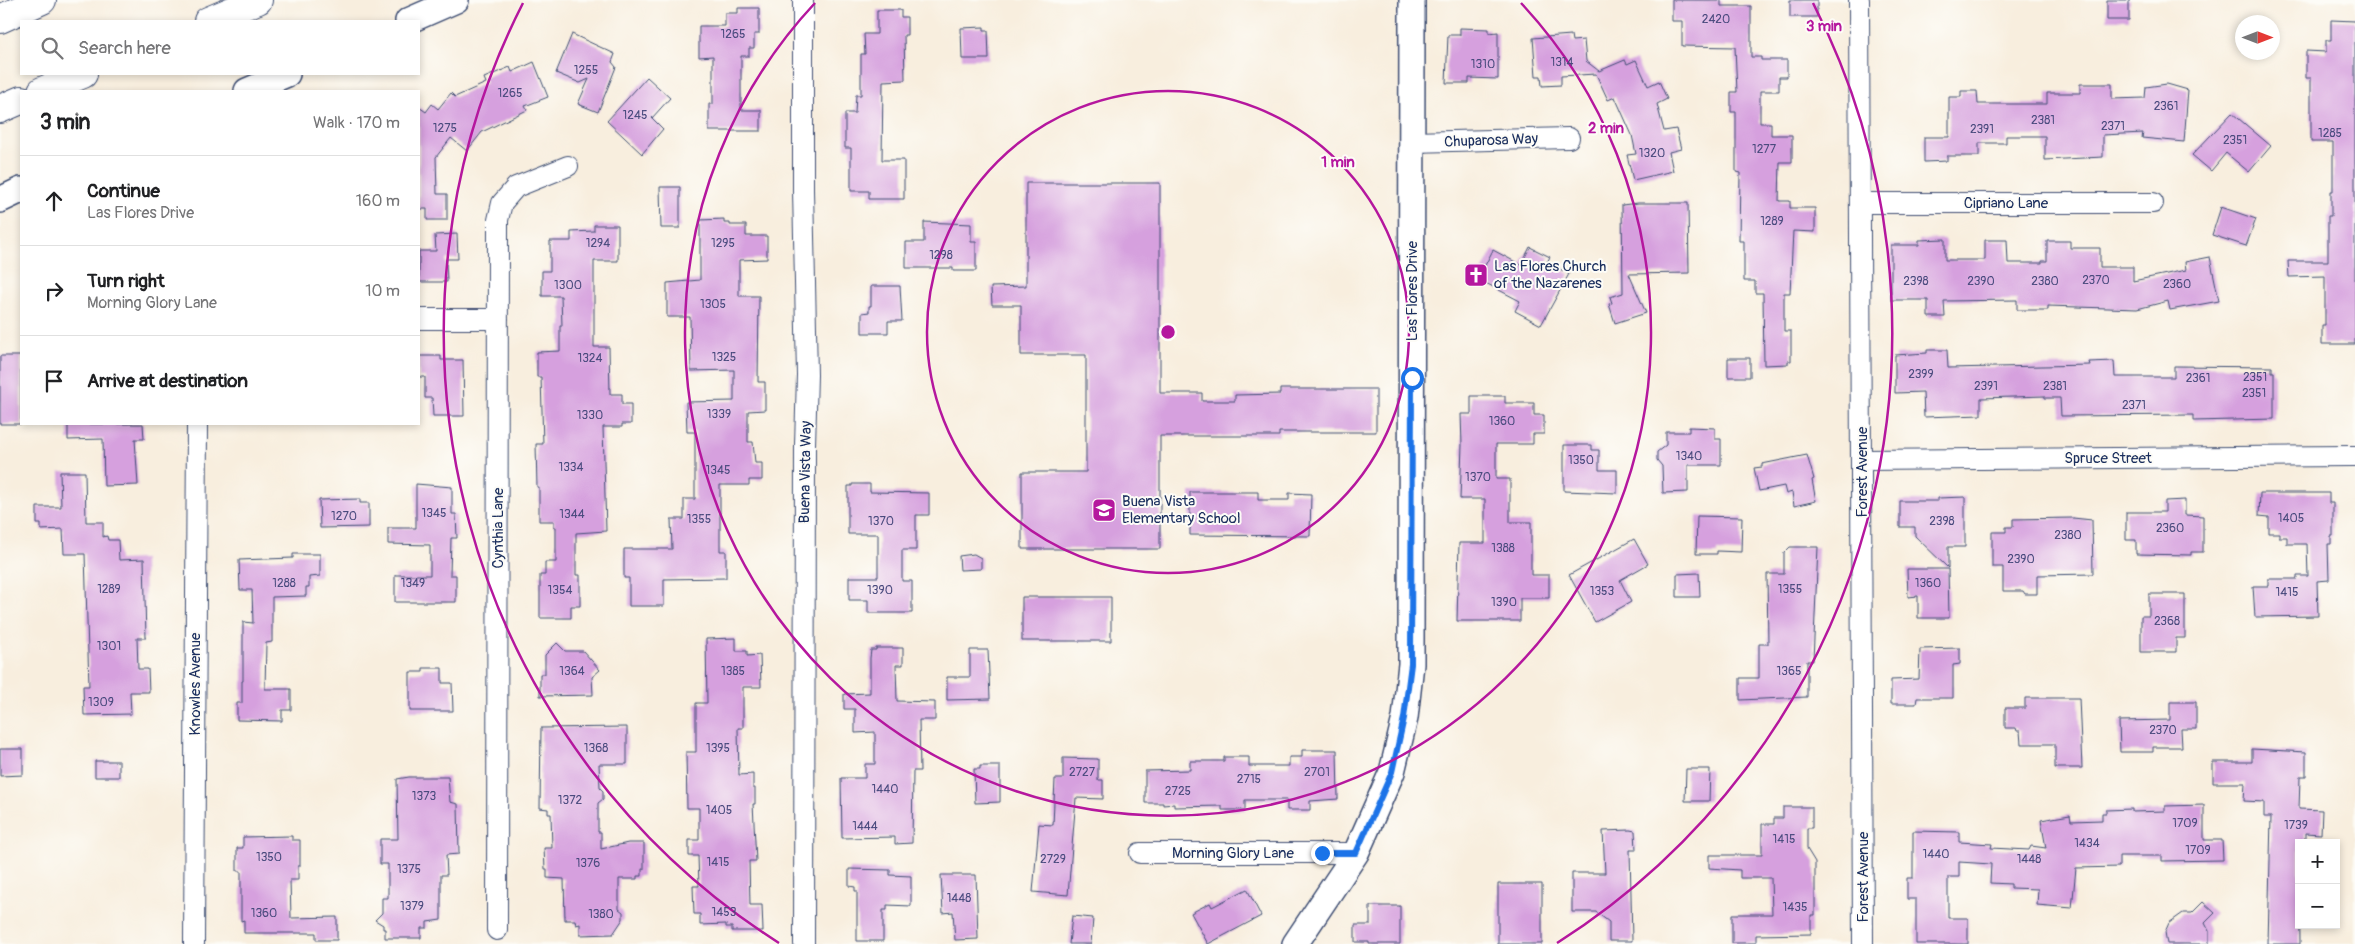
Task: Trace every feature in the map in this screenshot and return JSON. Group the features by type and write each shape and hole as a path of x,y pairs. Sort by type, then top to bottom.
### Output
{"highway":[{"path":"0,19 42,0"},
{"path":"210,20 258,0"},
{"path":"44,90 81,75"},
{"path":"0,109 20,100"}],"street":[{"path":"410,20 456,0"},
{"name":"Buena Vista Way","path":"803,0 803,190 807,375 805,446 804,944"},
{"name":"Las Flores Drive","path":"1295,944 1356,853 1392,772 1404,718 1411,664 1412,0"},
{"name":"Forest Avenue","path":"1859,0 1863,944"},
{"path":"249,90 285,75"},
{"name":"Chuparosa Way","path":"1412,142 1569,138"},
{"name":"Cynthia Lane","path":"497,930 498,220 502,203 516,187 568,166"},
{"path":"0,200 20,190"},
{"name":"Cipriano Lane","path":"1860,203 2153,203"},
{"path":"420,319 498,318"},
{"name":"Knowles Avenue","path":"194,944 197,425"},
{"name":"Spruce Street","path":"1862,460 2355,456"},
{"name":"Morning Glory Lane","path":"1140,853 1356,853"}],"building":[{"path":"1672,0 1721,0 1721,6 1751,6 1751,57 1761,57 1761,60 1787,60 1787,77 1779,77 1779,91 1760,91 1760,123 1771,123 1771,135 1792,135 1792,162 1780,162 1779,201 1790,201 1790,208 1815,208 1815,232 1793,231 1790,293 1784,293 1784,331 1791,331 1791,361 1788,361 1788,364 1764,365 1763,293 1755,293 1755,281 1744,281 1744,241 1739,241 1740,173 1736,172 1736,112 1731,112 1731,92 1737,92 1735,47 1682,46 1682,21 1672,21"},
{"path":"1790,0 1817,0 1817,17 1790,17"},
{"path":"2107,0 2129,0 2129,20 2107,20"},
{"path":"738,8 759,8 759,34 754,34 754,48 749,48 749,56 741,56 741,110 761,110 761,131 709,131 709,104 713,104 713,56 699,57 699,26 725,26 725,13 738,13"},
{"path":"877,10 901,10 901,17 907,17 907,35 904,35 905,80 883,81 882,160 904,160 904,199 869,199 869,191 851,191 851,148 845,148 845,113 855,113 856,95 861,95 861,54 865,54 864,34 877,34"},
{"path":"2331,20 2355,21 2355,344 2322,344 2322,325 2325,325 2325,276 2289,277 2288,261 2328,261 2328,216 2331,216 2331,191 2333,191 2333,142 2311,142 2311,78 2306,78 2306,51 2326,52 2326,40 2331,40"},
{"path":"984,27 984,30 988,30 989,59 962,59 961,28"},
{"path":"1460,28 1489,29 1489,33 1498,32 1498,79 1469,78 1469,83 1446,83 1448,35 1460,35"},
{"path":"572,34 615,54 612,62 616,67 598,112 578,104 589,79 580,83 556,73"},
{"path":"1571,35 1572,41 1584,40 1586,61 1599,71 1625,60 1627,64 1636,60 1648,86 1659,81 1667,99 1657,104 1664,131 1676,129 1681,149 1669,152 1673,171 1633,180 1627,155 1636,154 1632,135 1615,97 1608,100 1596,74 1561,76 1561,85 1542,86 1541,76 1536,76 1533,38"},
{"path":"534,62 548,97 525,106 527,110 482,132 467,151 451,138 436,157 437,194 447,194 447,220 427,220 427,209 420,209 420,108 426,112 432,104 438,109 451,93 455,97 486,83 484,78 510,67 512,72"},
{"path":"647,77 670,98 652,118 663,129 642,154 607,121"},
{"path":"2080,84 2112,84 2112,99 2145,98 2146,87 2167,84 2188,90 2184,142 2142,138 2143,133 2103,135 2103,157 2045,160 2045,136 2006,136 2006,143 1979,143 1979,156 1947,156 1947,161 1924,162 1924,137 1949,137 1949,97 1961,97 1961,91 1977,91 1978,104 2047,104 2047,93 2080,93"},
{"path":"2232,113 2271,146 2249,172 2226,153 2211,171 2192,155"},
{"path":"1026,183 1160,183 1160,393 1202,393 1202,401 1235,401 1235,395 1280,394 1280,389 1376,389 1376,432 1279,432 1279,436 1160,436 1160,549 1022,549 1022,472 1086,472 1086,355 1021,355 1021,305 992,305 991,287 1026,286"},
{"path":"660,187 680,187 680,228 661,228"},
{"path":"1638,203 1688,203 1689,273 1629,274 1646,313 1615,323 1609,304 1612,303 1610,297 1623,293 1622,205"},
{"path":"2221,207 2256,219 2246,246 2212,235"},
{"path":"724,219 724,223 730,223 730,225 746,225 746,236 767,236 767,259 739,260 739,296 759,296 758,382 765,382 765,410 748,411 748,442 753,442 755,463 762,463 762,480 749,480 749,485 720,485 720,551 726,551 726,578 664,579 664,606 629,606 629,578 624,578 624,549 672,549 671,519 684,519 684,499 695,499 695,432 687,432 686,402 734,401 734,370 691,371 690,317 667,317 667,283 700,280 700,220"},
{"path":"924,222 971,224 971,242 976,242 976,271 953,271 953,268 906,268 906,242 924,242"},
{"path":"594,225 618,225 618,261 594,261 594,347 609,347 610,394 622,394 622,404 631,404 631,424 622,424 622,427 603,427 606,531 576,533 576,575 580,575 580,606 571,606 571,618 540,618 540,575 545,575 545,562 556,562 556,527 554,527 554,521 539,521 536,444 543,444 541,377 537,377 537,352 560,351 560,326 562,326 561,296 542,296 542,271 550,271 550,241 571,241 571,232 594,231"},
{"path":"457,234 458,259 446,259 447,282 420,282 420,251 436,251 435,235"},
{"path":"1945,239 1945,260 1985,260 1985,240 2007,240 2008,263 2042,263 2042,261 2047,261 2047,241 2070,241 2070,248 2100,248 2100,267 2133,267 2133,281 2186,270 2185,262 2210,257 2219,301 2170,310 2168,301 2137,309 2048,306 2048,310 2017,310 2017,300 1944,301 1945,317 1928,317 1928,300 1891,300 1891,245 1919,245 1919,240"},
{"path":"1530,247 1550,257 1547,262 1569,274 1541,325 1515,311 1520,301 1478,279 1493,250 1521,265"},
{"path":"871,286 900,286 902,321 888,321 888,333 862,333 862,313 869,312 869,306 871,306"},
{"path":"1927,350 1947,350 1948,368 2090,365 2089,362 2114,361 2115,377 2174,377 2174,366 2272,367 2272,372 2274,372 2274,419 2193,421 2193,415 2061,416 2060,398 2045,398 2045,396 1981,398 1981,415 1924,417 1923,392 1895,393 1895,355 1927,353"},
{"path":"0,356 20,356 20,424 0,424"},
{"path":"420,356 441,356 441,360 463,360 464,416 433,416 432,398 425,398 425,377 420,377"},
{"path":"1728,358 1750,358 1750,377 1728,377"},
{"path":"1471,396 1505,396 1505,403 1534,403 1534,415 1544,415 1544,434 1533,434 1533,444 1496,444 1496,479 1510,479 1510,522 1531,522 1531,575 1549,575 1549,598 1520,598 1520,621 1457,621 1459,543 1485,543 1485,499 1460,499 1461,414 1471,414"},
{"path":"68,425 143,425 144,439 135,439 138,485 104,486 103,439 68,440"},
{"path":"1689,427 1715,428 1715,439 1721,439 1721,465 1688,465 1688,492 1663,493 1662,466 1657,460 1657,452 1666,445 1666,432 1689,432"},
{"path":"1564,445 1592,445 1592,450 1599,450 1599,470 1617,470 1617,493 1564,491"},
{"path":"1807,455 1814,479 1812,480 1816,501 1794,506 1792,492 1786,494 1784,486 1759,491 1754,468 1762,467 1762,464"},
{"path":"60,472 85,472 86,522 103,522 103,537 107,536 108,540 118,540 119,560 144,559 146,638 137,638 138,669 148,669 149,692 130,692 131,714 84,715 83,686 89,686 85,554 64,554 63,529 41,530 41,524 37,524 37,507 61,507"},
{"path":"416,484 452,487 452,514 456,514 457,538 451,538 450,575 456,575 456,602 395,602 395,575 430,575 430,545 388,544 388,528 416,528"},
{"path":"852,484 870,484 870,492 929,493 929,515 916,515 916,550 902,550 902,581 912,581 912,613 868,613 868,600 849,600 849,577 878,577 878,534 848,534 848,486 852,486"},
{"path":"1190,492 1258,492 1258,500 1289,500 1289,493 1311,494 1310,536 1190,535"},
{"path":"2260,493 2329,493 2329,503 2333,503 2333,536 2331,536 2331,544 2328,544 2329,580 2317,581 2318,616 2255,617 2253,586 2268,586 2268,579 2297,579 2297,576 2308,576 2307,544 2287,544 2287,537 2279,537 2279,533 2269,533 2269,517 2259,516"},
{"path":"1965,497 1965,547 1948,547 1948,568 1915,536 1915,527 1900,527 1900,501 1938,501 1938,498"},
{"path":"360,499 360,503 369,503 369,527 320,528 319,500"},
{"path":"2185,500 2185,515 2203,516 2203,552 2191,552 2191,555 2136,554 2136,540 2126,540 2126,512 2165,512 2165,501"},
{"path":"1697,516 1742,517 1741,552 1717,551 1717,554 1696,554"},
{"path":"2073,518 2092,520 2093,574 2037,575 2037,594 2025,594 2023,591 2003,591 2003,567 1992,567 1992,532 2006,532 2006,527 2013,527 2013,519"},
{"path":"1634,539 1648,564 1620,580 1631,602 1595,622 1569,575"},
{"path":"1790,547 1818,547 1813,661 1807,661 1807,697 1740,700 1740,678 1759,678 1759,644 1768,644 1767,574 1784,574 1784,553"},
{"path":"293,554 320,554 320,576 309,577 309,587 306,587 306,596 272,597 272,642 266,643 265,689 291,689 291,710 282,710 282,721 237,720 237,703 242,703 243,622 253,623 252,590 240,590 239,560 293,558"},
{"path":"974,554 981,558 981,569 960,570 959,556"},
{"path":"1907,569 1948,569 1949,618 1918,618 1918,596 1908,597"},
{"path":"1699,573 1700,597 1677,597 1677,574"},
{"path":"2149,594 2185,594 2185,638 2176,638 2176,652 2141,652 2141,616 2149,616"},
{"path":"1022,597 1111,597 1111,641 1022,641"},
{"path":"736,638 736,651 747,651 747,656 760,655 761,687 743,687 743,728 738,728 739,775 753,774 753,788 755,788 755,804 753,804 756,861 749,861 750,905 762,905 763,931 732,931 732,927 726,927 726,924 700,925 700,914 694,914 693,886 699,886 698,856 689,856 689,840 699,840 699,808 687,808 686,752 696,752 696,703 707,703 706,639"},
{"path":"557,643 565,651 583,651 600,670 592,677 593,695 540,696 540,674 545,674 545,655"},
{"path":"876,648 903,648 903,665 896,665 897,701 935,702 935,720 919,720 920,771 913,771 912,843 895,844 895,837 842,838 841,778 865,778 865,764 875,764 875,732 855,733 855,709 844,709 844,694 870,693 871,650 876,650"},
{"path":"1960,648 1960,664 1953,665 1953,698 1917,698 1916,704 1891,704 1891,680 1919,679 1920,649"},
{"path":"970,650 988,650 990,699 947,700 947,677 970,677"},
{"path":"423,668 442,668 442,683 452,683 453,711 410,711 410,672 423,672"},
{"path":"2025,698 2079,698 2082,768 2055,768 2055,744 2021,744 2020,731 2017,731 2016,728 2005,728 2005,708 2025,708"},
{"path":"2170,702 2196,702 2196,729 2181,729 2182,747 2153,747 2153,752 2120,752 2119,721 2170,720"},
{"path":"627,727 627,764 599,764 600,788 603,791 603,799 598,803 598,832 601,832 601,849 628,843 644,843 644,869 642,869 642,876 637,876 637,879 619,879 619,909 623,912 623,919 613,934 580,935 580,924 576,925 575,920 565,920 564,879 547,878 547,869 545,869 544,848 552,848 551,814 548,814 548,809 540,808 541,728"},
{"path":"0,749 23,749 23,775 0,776"},
{"path":"2252,749 2306,752 2306,777 2300,777 2299,809 2322,810 2321,834 2305,833 2305,839 2295,839 2295,929 2300,929 2300,944 2268,944 2271,817 2264,817 2264,802 2244,801 2245,783 2213,783 2213,762 2252,762"},
{"path":"1302,750 1337,750 1338,799 1310,801 1310,810 1287,810 1287,800 1245,800 1245,810 1222,810 1222,806 1174,807 1174,804 1145,803 1145,771 1190,770 1190,761 1224,761 1224,757 1249,757 1249,766 1289,766 1289,757 1302,757"},
{"path":"1063,758 1098,759 1098,780 1103,780 1103,799 1076,798 1068,895 1033,892 1039,824 1053,825 1055,779 1063,779"},
{"path":"95,761 119,761 119,777 95,777"},
{"path":"980,766 1000,766 1000,802 975,803 974,769 980,769"},
{"path":"1686,769 1710,769 1709,801 1685,801"},
{"path":"409,777 448,777 450,802 458,804 459,854 446,855 447,875 441,875 441,920 427,922 427,928 421,928 421,938 385,938 383,925 375,920 382,913 382,898 388,898 388,864 380,864 380,839 398,839 397,779"},
{"path":"2204,805 2204,840 2222,840 2223,860 2162,861 2162,856 2119,856 2119,867 2076,868 2072,908 2037,905 2038,889 2011,888 2011,884 1990,883 1991,864 1959,862 1959,877 1948,877 1948,918 1968,918 1968,944 1916,944 1916,899 1907,899 1907,878 1913,878 1913,831 1959,832 1959,842 1992,844 1991,848 2029,850 2031,846 2046,848 2041,820 2070,815 2071,821 2102,820 2102,813 2106,813 2106,810 2132,809 2132,812 2165,811 2165,806"},
{"path":"1783,807 1812,807 1812,828 1807,828 1807,849 1815,862 1815,915 1811,915 1811,934 1756,935 1756,943 1732,943 1732,914 1772,914 1771,878 1740,878 1740,870 1709,868 1709,855 1762,855 1762,824 1774,824 1774,818 1783,818"},
{"path":"1603,831 1635,831 1636,850 1630,850 1632,941 1609,941 1609,922 1596,912 1572,912 1572,873 1605,873"},
{"path":"292,836 292,840 300,840 300,866 298,866 298,880 290,880 291,918 337,917 337,940 316,940 316,933 244,933 244,920 241,921 241,871 237,871 237,848 243,848 243,837"},
{"path":"849,869 890,870 890,875 911,876 911,906 887,905 887,910 883,910 883,941 857,941 857,891 855,891 855,887 849,886"},
{"path":"941,875 976,875 978,939 955,940 953,912 943,913"},
{"path":"1498,884 1542,884 1542,944 1498,944"},
{"path":"1247,889 1261,916 1208,944 1191,913 1210,903 1212,907"},
{"path":"2203,902 2215,913 2205,923 2209,931 2209,944 2167,944 2165,932 2169,923 2183,913 2192,913"},
{"path":"1370,906 1400,906 1400,944 1355,942 1355,925 1370,925"},
{"path":"1072,916 1093,918 1091,944 1069,944"}],"place":[{"name":"Las Flores Church of the Nazarenes","path":"1476,275"},
{"name":"Buena Vista Elementary School","path":"1104,510"}],"route":[{"path":"1322,853 1356,853 1392,772 1404,718 1411,664 1412,378"}]}
